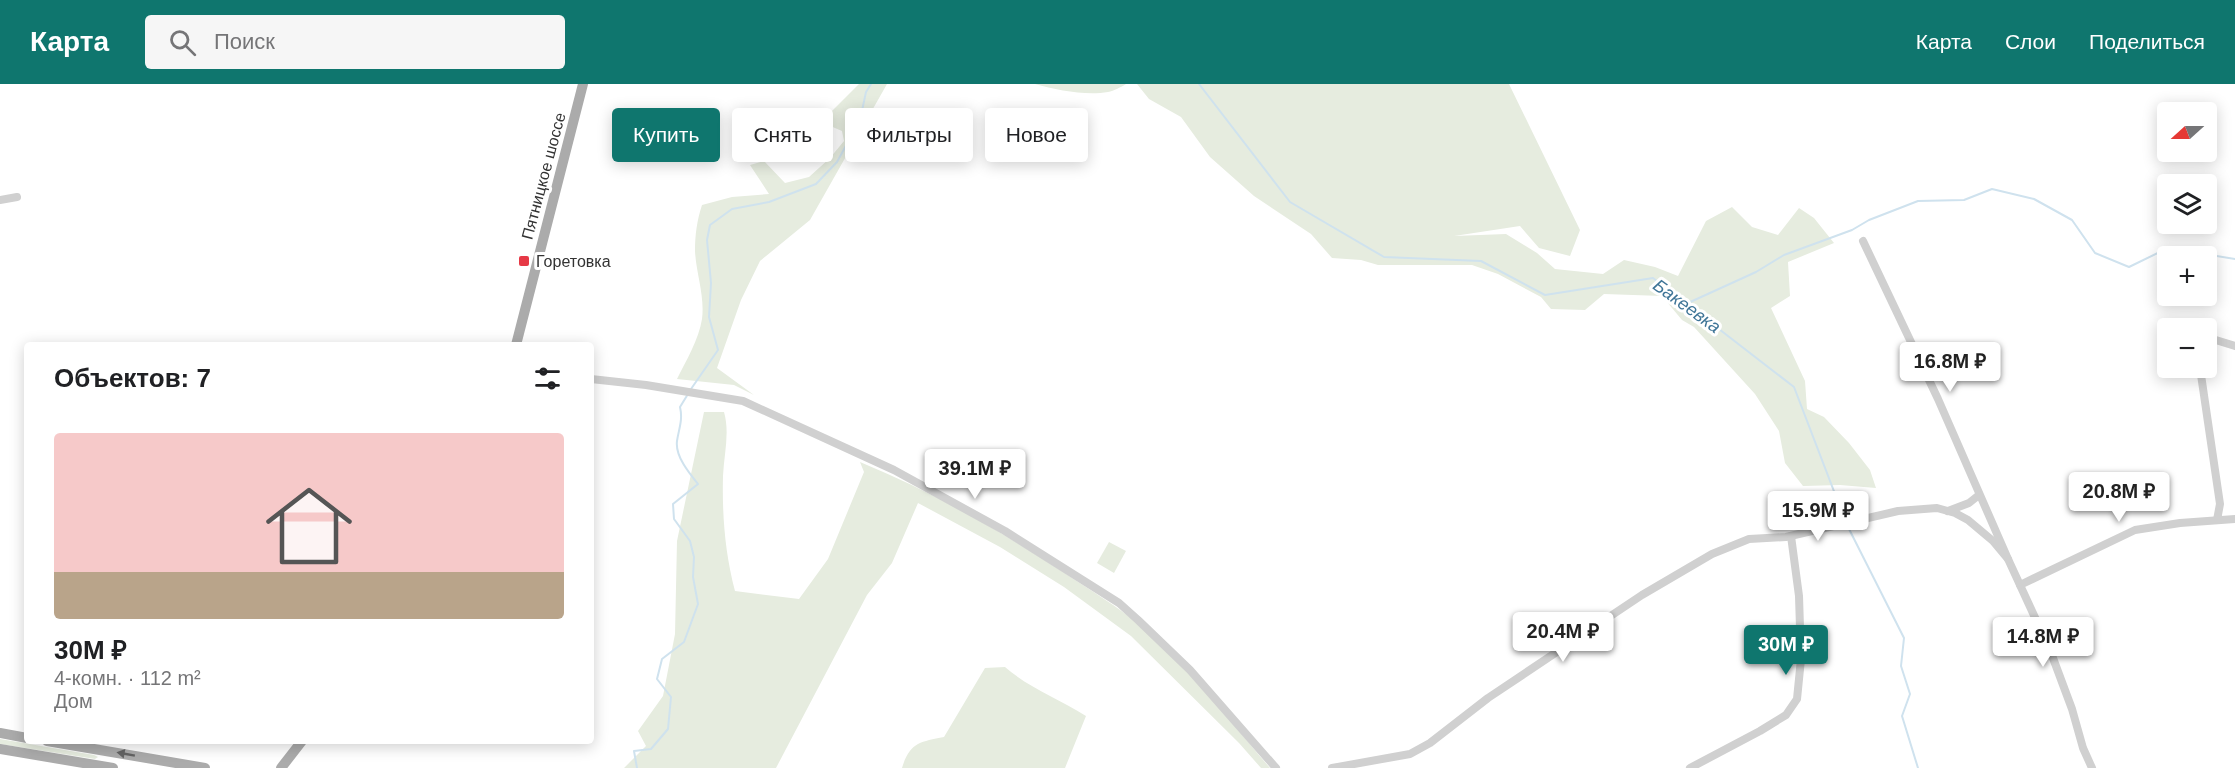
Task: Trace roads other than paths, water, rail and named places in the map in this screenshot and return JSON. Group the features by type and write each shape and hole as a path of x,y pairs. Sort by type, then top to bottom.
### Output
{"main road":[{"name":"Пятницкое шоссе","path":"517,342 583,84"},
{"path":"0,733 24,737"},
{"path":"65,744 205,768"},
{"path":"281,768 300,744"},
{"path":"0,749 113,768"}],"street":[{"path":"0,200 17,197"},
{"path":"1863,241 1938,399 2050,650 2092,768"},
{"path":"2217,340 2235,346"},
{"path":"2201,378 2220,504 2217,520"},
{"path":"594,379 743,400 894,470 1005,531 1119,603 1190,670 1276,768"},
{"path":"1948,511 1969,503 1979,495"},
{"path":"1332,768 1410,754 1430,743 1488,698 1641,595 1712,554 1749,539 1791,536 1898,511 1937,508 1968,520 1980,529 2008,559"},
{"path":"2020,585 2135,530 2180,523 2235,519"},
{"path":"1690,768 1786,715 1797,699 1801,659 1799,596 1791,536"}],"waterway":[{"name":"Горетовка","path":"691,389 718,350 709,317 711,283 707,240 710,225 732,209 769,202 816,184 837,162 860,120 866,92 871,84"},
{"name":"Бакеевка","path":"1199,84 1290,202 1384,257 1481,261 1545,295 1653,278 1794,387 1845,520"},
{"path":"1688,303 1756,272 1784,255 1852,230 1869,220 1918,201 1964,200 1992,189 2034,199 2072,220 2095,253 2129,267 2168,248 2235,259"},
{"name":"Горетовка","path":"637,768 634,751 651,749 668,729 671,697 657,679 662,659 684,642 698,604 693,577 694,557 690,541 674,519 673,504 698,484 683,464 677,447 681,420 680,407 688,394"},
{"name":"Бакеевка","path":"1847,525 1904,638 1901,666 1910,694 1902,716 1918,768"}],"place":[{"name":"Горетовка","path":"524,261"}]}
